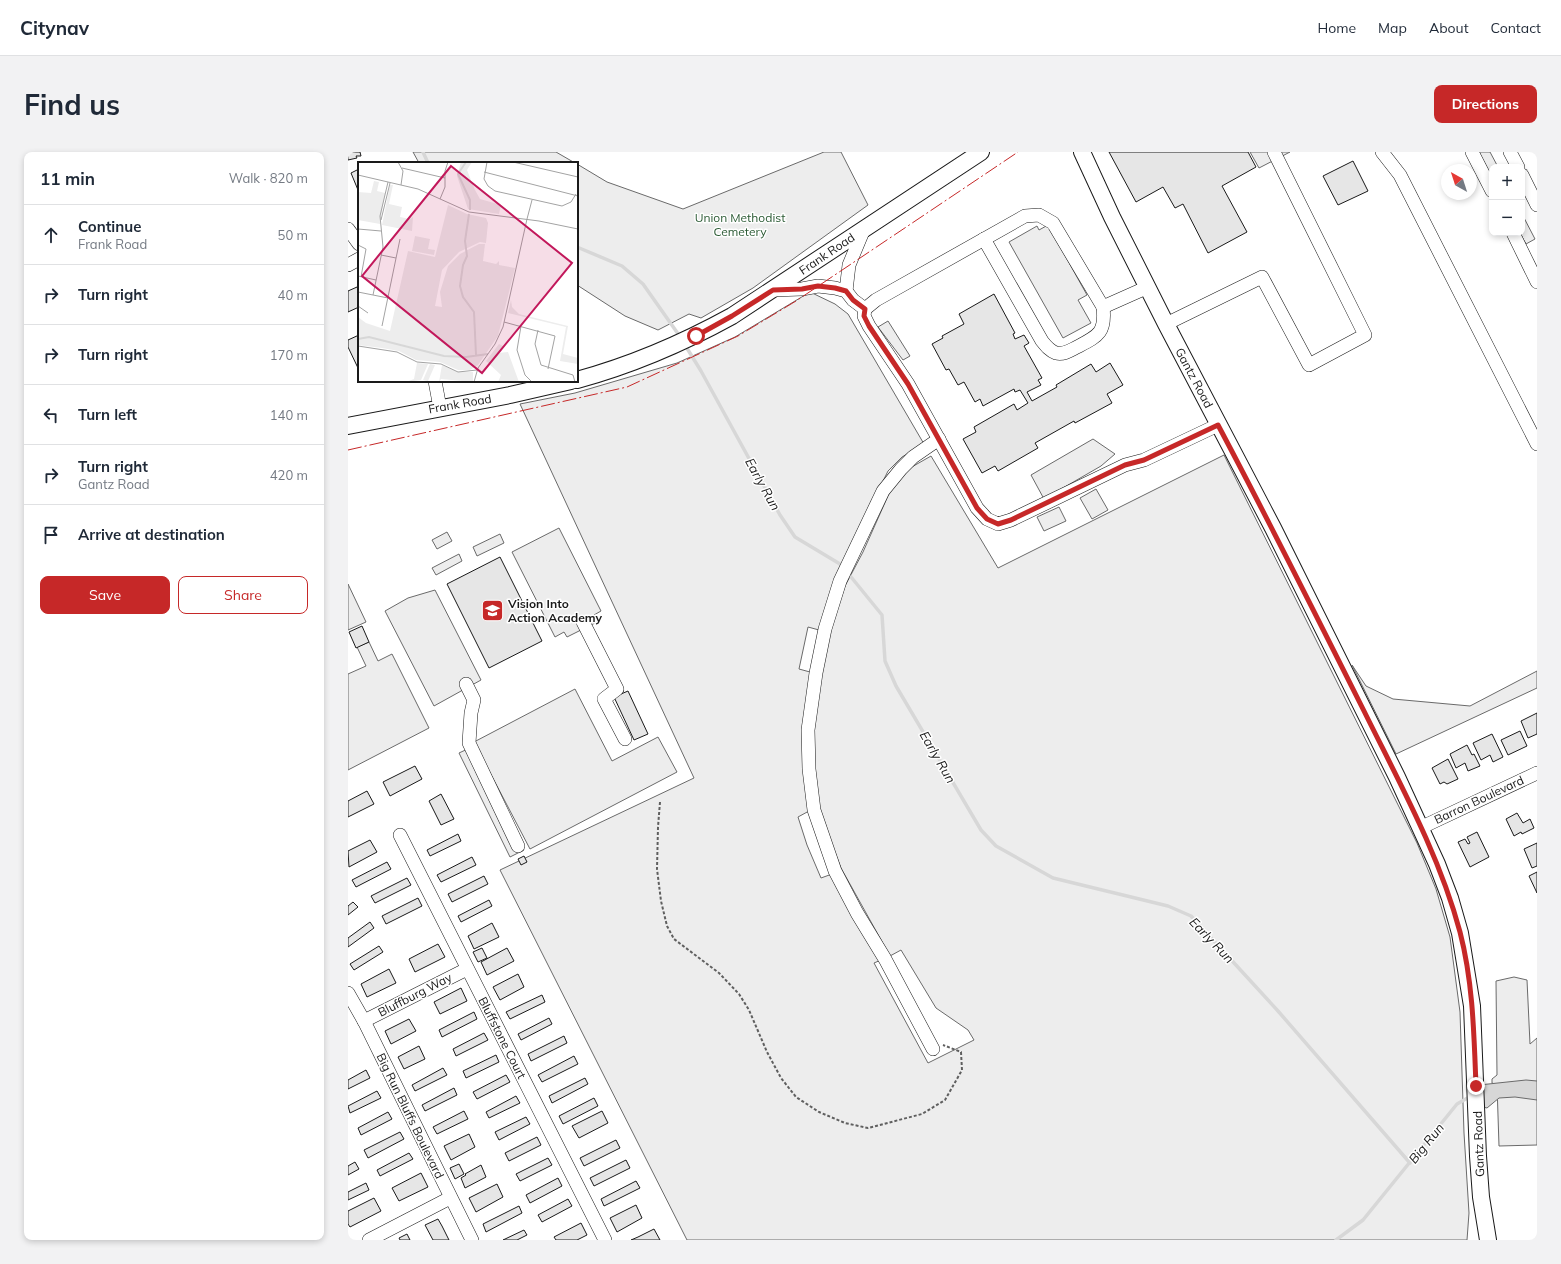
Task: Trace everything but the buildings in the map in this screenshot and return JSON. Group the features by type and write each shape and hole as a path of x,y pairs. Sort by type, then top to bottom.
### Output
{"main road":[{"name":"Frank Road","path":"578,380 623,366 660,352 696,336 732,316 981,152"},
{"name":"Gantz Road","path":"1082,152 1112,217 1276,536 1393,770 1437,864 1450,898 1464,953 1472,1006 1481,1197 1488,1240"},
{"name":"Frank Road","path":"348,426 510,395 567,382"}],"street":[{"path":"1166,324 1262,277 1309,365 1365,335 1274,152"},
{"path":"1382,152 1400,175 1537,444"},
{"path":"1472,152 1489,185"},
{"path":"1510,152 1516,164"},
{"path":"1525,181 1537,205"},
{"path":"984,239 1048,349 1056,353 1064,353 1092,339 1099,333 1104,321 1103,307 1053,223 1039,215 1025,216 984,239 876,300 865,309 864,316 869,326 908,384 977,508 987,519 998,524 1011,520 1125,465 1144,460 1218,425"},
{"path":"348,229 358,243"},
{"path":"846,291 849,265 864,229"},
{"path":"1514,236 1537,282"},
{"path":"348,265 358,260"},
{"path":"773,290 802,289 818,286 835,288 846,291 853,300 865,309"},
{"path":"1103,307 1148,287"},
{"path":"435,382 440,408"},
{"path":"930,1044 885,959 835,871 814,810 809,769 808,730 816,673 825,629 840,581 849,561 883,491 901,468 913,457 939,439"},
{"path":"583,622 617,689 604,699 625,740"},
{"path":"466,684 474,700 470,713 469,743 518,846"},
{"name":"Barron Boulevard","path":"1420,828 1537,773"},
{"name":"Bluffstone Court","path":"400,835 605,1240"},
{"name":"Bluffburg Way","path":"364,1021 467,969"},
{"name":"Big Run Bluffs Boulevard","path":"348,993 364,1021 472,1240"},
{"path":"369,1240 450,1198"}],"path":[{"path":"660,802 657,869 661,901 667,926 674,939 718,974 739,994 749,1010 767,1052 781,1078 796,1097 819,1112 845,1123 868,1128 922,1114 945,1100 962,1070 961,1052 930,1044"}],"shaded area":[{"path":"413,152 556,152 573,162 418,162"},
{"path":"824,152 841,152 868,205 753,288 701,318 689,314 658,330 625,316 578,286 578,165 607,182 683,209"},
{"path":"1250,152 1290,152 1259,168"},
{"path":"1479,152 1490,152 1496,164 1489,164 1489,172"},
{"path":"1525,220 1535,239 1526,244 1522,236 1525,236"},
{"path":"1048,225 1087,295 1078,300 1091,323 1063,338 1009,242 1037,226 1039,230"},
{"path":"810,292 835,304 848,314 924,444 902,457 888,471 854,540 819,630 808,627 799,669 810,672 809,811 798,817 807,845 821,878 832,874 881,960 874,963 928,1063 974,1040 968,1030 936,1008 901,950 890,956 841,868 825,827 818,802 813,762 814,718 827,640 845,586 863,552 892,487 910,468 931,456 998,568 1224,455 1417,843 1436,889 1450,937 1460,1012 1464,1133 1469,1213 1467,1240 687,1240 500,870 694,778 520,404 575,393 677,363 735,337"},
{"path":"888,321 910,356 903,360 878,327"},
{"path":"1093,439 1115,454 1101,466 1044,499 1031,475"},
{"path":"1096,489 1108,510 1092,519 1080,498"},
{"path":"1059,507 1066,521 1044,531 1037,517"},
{"path":"559,528 601,611 594,615 597,622 567,637 564,632 555,637 512,552"},
{"path":"447,532 452,541 437,549 432,540"},
{"path":"500,534 504,543 477,556 473,547"},
{"path":"459,554 462,561 436,575 432,568"},
{"path":"348,584 366,622 348,630"},
{"path":"435,590 481,680 434,706 385,611 408,598"},
{"path":"369,642 378,661 392,654 429,728 348,770 348,674 366,666 357,647"},
{"path":"1352,665 1366,686 1393,699 1470,706 1537,671 1537,688 1396,754"},
{"path":"575,689 612,761 658,737 677,772 530,849 474,742"},
{"path":"474,746 524,850 510,857 459,753"},
{"path":"1514,977 1527,980 1530,1044 1537,1038 1537,1145 1499,1146 1497,1085 1492,1083 1492,1079 1497,1075 1496,981"},
{"path":"1526,1080 1537,1081 1537,1100 1515,1097 1499,1098 1487,1108 1479,1106 1479,1085"}],"waterway":[{"name":"Early Run","path":"423,152 428,162"},
{"name":"Early Run","path":"578,247 622,266 643,284 681,338"},
{"name":"Early Run","path":"685,345 701,371 780,515 795,537 840,564 843,568"},
{"name":"Early Run","path":"847,572 882,615 885,661 896,686 981,830 996,846 1053,878 1168,906 1191,916 1278,1011 1410,1163"},
{"name":"Big Run","path":"1336,1240 1363,1220 1457,1104 1471,1096"}],"power":[{"path":"348,450 627,387 738,336 796,301 1018,152"}],"place":[{"name":"Vision Into Action Academy","path":"493,611"}],"route":[{"path":"696,336 732,316 773,290 802,289 818,286 846,291 853,300 865,309 864,316 869,326 908,384 977,508 987,519 998,524 1011,520 1125,465 1144,460 1218,425 1273,528 1397,777 1437,864 1450,898 1464,953 1472,1006 1476,1086"}],"park label":[{"name":"Union Methodist Cemetery","path":"740,225"}]}
